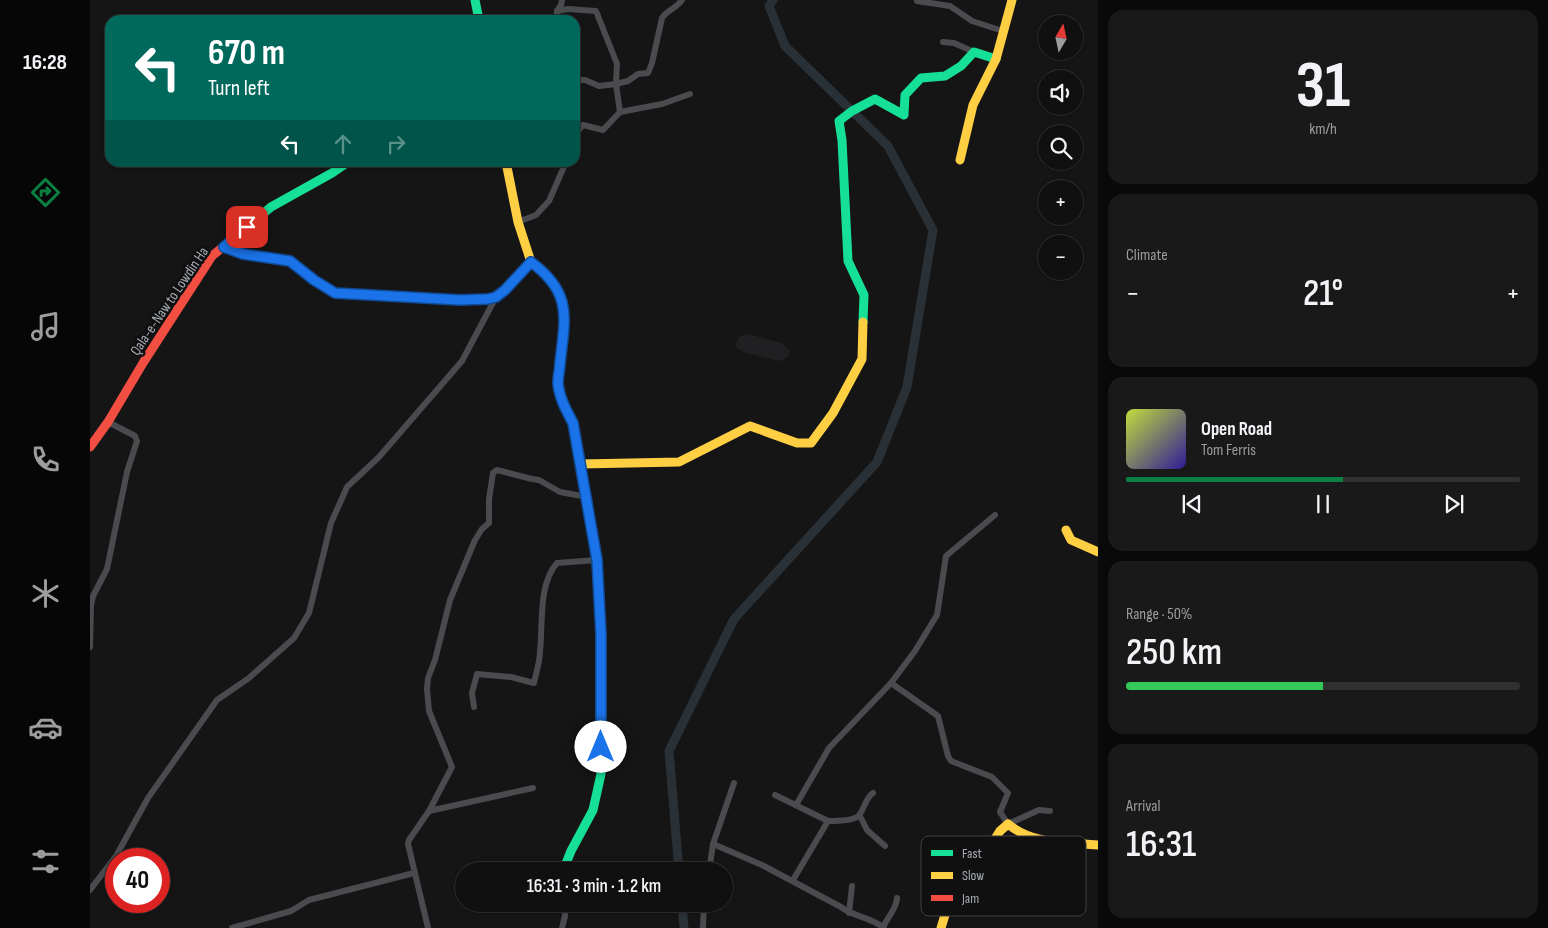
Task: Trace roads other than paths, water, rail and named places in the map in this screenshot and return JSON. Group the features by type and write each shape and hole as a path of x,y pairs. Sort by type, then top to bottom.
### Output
{"street":[{"path":"475,0 478,15"},
{"path":"557,15 562,0"},
{"path":"580,80 599,86 628,81 638,74 648,73 662,18 665,13 680,4 682,0"},
{"path":"960,160 973,105 996,59 1012,0"},
{"path":"917,1 950,6 972,21 1003,31"},
{"path":"557,11 568,9 596,10 617,64 616,84 620,112"},
{"path":"943,42 954,43 996,59"},
{"path":"581,464 679,462 750,426 797,443 811,443 833,413 862,359 864,295 848,261 842,140 839,121 852,111 875,99 904,115 905,95 921,78 945,76 961,66 974,52"},
{"path":"580,130 585,125 603,130 620,112 662,104 690,94"},
{"name":"Qala-e-Naw to Lowdin Ha","path":"90,447 94,437 108,422 143,363 212,256 271,207 341,167"},
{"path":"507,167 518,222 531,262 540,268 555,286 562,302 565,322 558,383 564,406 573,423 597,560 601,635 601,774 593,810 567,862"},
{"path":"518,222 536,215 549,201 564,167"},
{"path":"224,247 243,254 290,261 314,280 335,293 460,300 496,297 531,262"},
{"path":"90,890 116,856 148,798 217,700 249,678 294,638 309,614 331,523 347,487 379,457 462,361 496,297"},
{"path":"90,647 93,596 107,569 127,472 137,442 135,436 108,422"},
{"path":"427,928 408,844 452,767 429,711 426,689 450,600 475,540 482,529 489,523 489,499 493,473 497,470 532,480 539,480 560,492 587,497"},
{"path":"796,805 829,748 891,682 915,651 937,615 946,556 995,515"},
{"path":"1066,530 1071,540 1098,552"},
{"path":"474,707 472,691 477,674 511,677 534,682 540,653 543,600 551,569 557,563 597,560"},
{"path":"891,682 938,716 948,756 952,761 992,777 1008,793 1000,812 1013,830 1029,836"},
{"path":"711,862 714,844 734,782"},
{"path":"429,810 532,788"},
{"path":"775,795 828,821 860,816 867,799 873,793"},
{"path":"996,836 1008,824 1039,810 1050,811"},
{"path":"860,816 867,830 885,846"},
{"path":"793,880 828,821"},
{"path":"714,844 793,880 849,912 871,920 884,928 886,919 896,906 897,898"},
{"path":"232,928 291,911 309,900 414,873"},
{"path":"849,912 852,886"},
{"path":"562,928 565,912"},
{"path":"703,928 704,912"}],"waterway":[{"path":"678,862 669,751 734,619 877,462 907,387 933,230 888,146 785,46 769,6 773,0"},
{"path":"683,912 684,928"}]}
